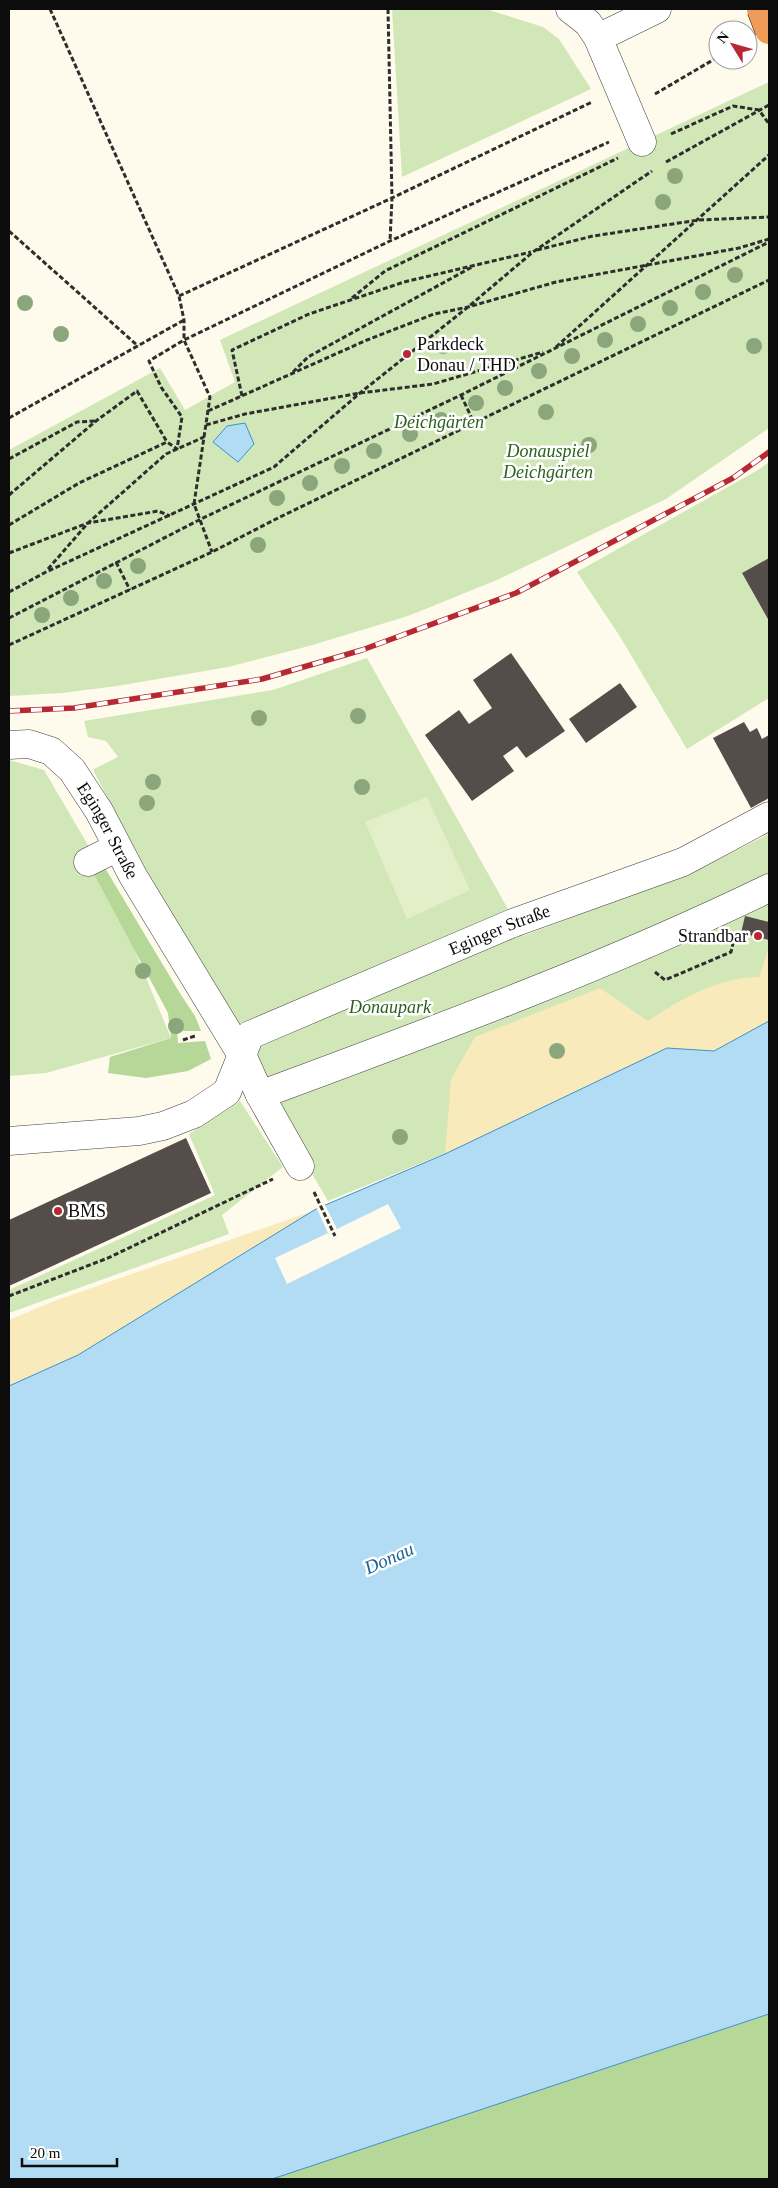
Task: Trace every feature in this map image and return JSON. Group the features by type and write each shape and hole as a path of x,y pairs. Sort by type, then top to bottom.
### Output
{"highway":[{"path":"761,9 769,30"}],"street":[{"path":"570,9 588,23 598,38 635,126"},
{"path":"598,38 657,9"},
{"name":"Eginger Straße","path":"9,745 29,744 51,751 61,758 72,770 99,811 116,848 243,1057"},
{"name":"Eginger Straße","path":"9,1141 139,1131 163,1126 194,1114 227,1092 243,1057 250,1035 514,923 684,862 769,816"},
{"path":"88,862 116,848"},
{"path":"260,1095 451,1025 630,951 769,888"},
{"path":"243,1057 260,1095 300,1166"}],"path":[{"path":"50,9 179,296 184,320 184,340 210,397 194,504 212,552"},
{"path":"388,9 392,198 390,241"},
{"path":"350,300 385,271 635,126 708,65"},
{"path":"9,592 46,572 274,467 360,393 468,308 533,252 668,161 769,105"},
{"path":"179,296 392,198 635,126 733,106 759,110 769,124"},
{"path":"177,449 182,417 161,387 149,362 184,340 635,126"},
{"path":"206,425 245,414 360,393 433,384 552,350 769,155"},
{"path":"242,396 232,350 309,314 350,300 404,282 593,236 698,220 769,217"},
{"path":"9,231 138,346"},
{"path":"208,411 367,340 434,314 468,308 556,282 739,248 769,240"},
{"path":"9,618 201,519 461,395 769,240"},
{"path":"292,373 308,356 477,264"},
{"path":"9,644 212,552 474,422 769,280"},
{"path":"9,418 184,320"},
{"path":"9,495 96,421 137,391 167,442 177,449"},
{"path":"461,395 474,422"},
{"path":"9,459 76,422 96,421"},
{"path":"46,572 88,523 166,454 204,437"},
{"path":"9,525 79,483 167,442"},
{"path":"9,553 88,523 158,511 170,516"},
{"path":"116,562 130,590"},
{"path":"300,1166 335,1236"},
{"path":"9,1296 108,1258 269,1181"}],"green space":[{"path":"392,9 486,9 543,27 559,39 591,89 402,177"},
{"name":"Deichgärten","path":"769,82 769,428 666,499 497,580 408,616 309,646 228,667 117,686 62,693 9,696 9,450 160,368 185,410 235,382 220,340"},
{"path":"769,462 769,558 742,573 769,621 769,698 687,749 619,635 577,572"},
{"name":"Donaupark","path":"367,658 523,936 699,869 769,834 769,1021 328,1201 272,1105 94,772 94,769 118,757 106,741 88,737 84,721 273,690"},
{"path":"9,760 44,770 99,864 171,1038 46,1073 9,1076"},
{"path":"427,797 470,890 407,919 365,822"},
{"path":"105,868 195,1016 201,1031 177,1031 178,1043 205,1041 211,1059 188,1071 146,1078 108,1073 110,1057 171,1038 168,1013 94,874"},
{"path":"240,1101 283,1167 222,1215 229,1234 9,1313 9,1290 215,1195 189,1134"},
{"path":"769,2014 769,2179 272,2179 293,2171"}],"sand":[{"path":"769,947 769,1021 714,1051 667,1048 445,1154 451,1079 475,1037 600,988 648,1021 673,1005 715,985 730,980 759,977"},
{"path":"316,1210 78,1355 9,1386 9,1320 57,1300"}],"water":[{"path":"245,423 254,444 238,462 213,442 227,426"},
{"name":"Donau","path":"769,1021 769,2014 272,2179 9,2179 9,1386 78,1355 316,1209 445,1154 667,1048 714,1051"}],"pier":[{"path":"324,1203 337,1229 388,1204 401,1228 287,1284 275,1258 328,1233 316,1207"}],"building":[{"path":"769,558 769,621 742,573"},
{"path":"511,653 565,731 526,758 517,746 503,756 514,771 472,801 425,735 459,710 469,724 492,708 473,680"},
{"path":"620,683 637,707 586,743 569,719"},
{"path":"744,722 750,732 757,728 762,739 769,735 769,798 751,808 713,738"},
{"path":"745,916 769,922 769,940 741,933"},
{"path":"186,1138 211,1193 9,1286 9,1220"}],"railway":[{"path":"9,711 74,708 262,679 362,650 516,593 733,478 769,452"}],"place":[{"name":"Parkdeck Donau / THD","path":"407,354"},
{"name":"Strandbar","path":"758,936"},
{"name":"BMS","path":"58,1211"}],"park label":[{"name":"Donauspiel Deichgärten","path":"548,461"}]}
